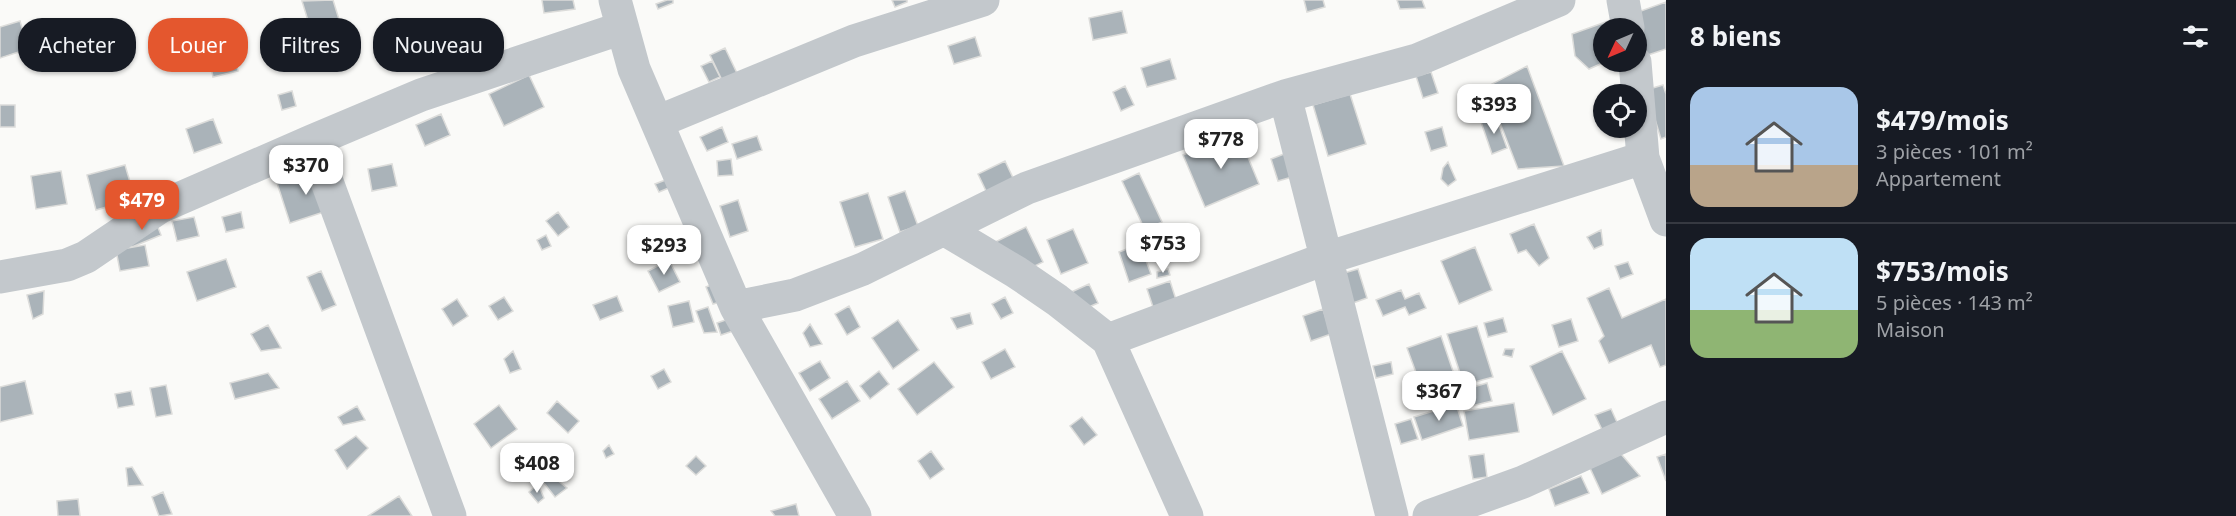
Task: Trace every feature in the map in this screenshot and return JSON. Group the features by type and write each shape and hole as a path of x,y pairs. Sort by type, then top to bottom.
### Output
{"street":[{"path":"657,122 854,41 983,0"},
{"path":"736,306 795,295 863,269 1027,188 1285,96 1417,60 1559,0"},
{"path":"1623,0 1626,18"},
{"path":"0,277 67,265 86,257 160,207 421,95 618,14 634,69 736,306 855,516"},
{"path":"1636,72 1643,158 1666,220"},
{"path":"1285,96 1392,516"},
{"path":"312,141 450,516"},
{"path":"1108,340 1327,258 1643,158"},
{"path":"944,229 1016,272 1057,300 1108,340 1187,516"},
{"path":"1429,516 1523,483 1666,417"}],"building":[{"path":"333,0 339,18 307,18 302,1"},
{"path":"542,0 573,0 575,9 544,13"},
{"path":"673,0 673,3 658,9 656,4"},
{"path":"892,0 907,0 907,2 895,7"},
{"path":"1304,0 1323,0 1325,7 1307,12"},
{"path":"1397,0 1422,0 1425,8 1400,9"},
{"path":"1666,2 1666,49 1647,55 1647,18 1628,18 1627,16"},
{"path":"1122,11 1127,33 1093,40 1089,18"},
{"path":"18,22 18,52 0,58 0,27"},
{"path":"1593,26 1593,67 1589,69 1575,56 1572,34"},
{"path":"975,37 981,56 954,64 948,46"},
{"path":"725,48 745,90 730,97 710,55"},
{"path":"1170,59 1176,79 1147,87 1141,68"},
{"path":"712,61 720,77 709,82 701,66"},
{"path":"1527,66 1564,166 1518,169 1486,87"},
{"path":"212,72 234,72 213,77"},
{"path":"1431,72 1438,93 1423,98 1416,76"},
{"path":"529,75 544,107 504,126 489,94"},
{"path":"1663,85 1666,94 1666,137 1661,139 1647,93 1647,90"},
{"path":"1125,86 1134,105 1121,111 1113,92"},
{"path":"292,91 296,106 282,110 278,95"},
{"path":"1350,94 1366,144 1328,156 1313,105"},
{"path":"0,105 15,105 15,127 0,127"},
{"path":"441,114 450,135 425,146 416,125"},
{"path":"1496,117 1507,148 1492,154 1481,122"},
{"path":"213,119 222,143 194,153 186,129"},
{"path":"722,127 728,142 707,151 700,137"},
{"path":"1442,127 1447,146 1431,151 1425,132"},
{"path":"1238,133 1259,184 1205,207 1183,155"},
{"path":"757,136 762,150 737,159 732,144"},
{"path":"1284,154 1292,177 1278,181 1271,159"},
{"path":"731,159 733,175 718,176 717,161"},
{"path":"1005,161 1014,180 987,193 978,174"},
{"path":"1448,162 1456,180 1448,186 1441,179 1443,168"},
{"path":"392,164 397,186 372,191 368,169"},
{"path":"125,165 135,199 96,210 87,175"},
{"path":"322,168 336,208 290,223 277,183"},
{"path":"61,171 67,204 36,209 31,176"},
{"path":"1139,173 1162,222 1145,230 1122,181"},
{"path":"668,179 671,187 659,192 655,184"},
{"path":"905,191 918,226 900,232 888,197"},
{"path":"868,193 883,239 855,247 840,202"},
{"path":"738,200 748,231 730,237 720,206"},
{"path":"241,212 244,228 226,232 222,217"},
{"path":"558,212 569,227 558,236 546,221"},
{"path":"153,215 161,235 132,247 124,227"},
{"path":"194,217 199,236 177,241 172,221"},
{"path":"1534,224 1549,258 1539,266 1526,250 1518,253 1510,234"},
{"path":"1026,227 1043,262 1006,280 989,245"},
{"path":"1073,229 1088,263 1061,274 1047,240"},
{"path":"1601,230 1603,245 1594,249 1587,237"},
{"path":"1176,231 1179,246 1160,250 1156,236"},
{"path":"546,235 551,246 542,250 537,240"},
{"path":"1140,244 1151,274 1129,282 1119,252"},
{"path":"145,245 149,266 120,271 116,250"},
{"path":"1475,247 1492,290 1459,304 1441,261"},
{"path":"226,259 236,287 197,301 187,272"},
{"path":"669,260 680,282 659,292 648,271"},
{"path":"1628,262 1633,274 1620,279 1615,266"},
{"path":"1168,269 1170,275 1157,278 1157,272"},
{"path":"1358,269 1367,298 1353,303 1344,273"},
{"path":"321,271 336,305 322,311 307,277"},
{"path":"1170,281 1178,306 1155,313 1147,289"},
{"path":"716,283 723,301 713,304 706,287"},
{"path":"1089,284 1098,303 1075,313 1067,294"},
{"path":"1609,288 1622,318 1666,299 1666,365 1660,367 1651,345 1609,363 1599,341 1604,336 1587,298"},
{"path":"1401,290 1405,299 1419,293 1426,308 1409,315 1405,307 1383,316 1376,300"},
{"path":"44,291 43,314 33,319 27,295"},
{"path":"617,296 623,311 600,320 593,305"},
{"path":"504,297 513,311 498,320 489,306"},
{"path":"1005,297 1013,313 1001,319 992,304"},
{"path":"457,299 468,316 453,326 442,309"},
{"path":"689,301 694,322 673,327 668,306"},
{"path":"849,306 860,327 847,335 835,314"},
{"path":"708,307 717,332 704,333 696,311"},
{"path":"1323,309 1331,334 1311,341 1303,316"},
{"path":"970,313 973,324 957,329 951,318"},
{"path":"731,318 736,330 721,335 717,323"},
{"path":"1503,318 1507,332 1488,337 1484,323"},
{"path":"1571,319 1578,341 1559,347 1552,325"},
{"path":"898,320 919,350 893,369 872,338"},
{"path":"810,324 822,344 810,347 803,333"},
{"path":"268,325 281,348 261,351 251,334"},
{"path":"1477,326 1493,377 1464,385 1447,334"},
{"path":"1441,336 1455,377 1422,389 1407,348"},
{"path":"1005,349 1015,367 991,379 982,362"},
{"path":"1505,349 1514,349 1512,357 1503,355"},
{"path":"513,351 521,369 510,373 504,359"},
{"path":"1562,351 1586,399 1553,415 1530,366"},
{"path":"820,361 830,378 810,391 799,373"},
{"path":"934,362 954,387 917,415 898,389"},
{"path":"1391,362 1393,374 1376,378 1373,366"},
{"path":"664,369 671,382 658,389 651,376"},
{"path":"879,371 889,384 870,399 860,386"},
{"path":"268,373 279,388 235,399 230,383"},
{"path":"25,381 33,414 0,422 0,387"},
{"path":"847,381 860,401 832,419 819,399"},
{"path":"1487,383 1492,401 1463,408 1459,391"},
{"path":"166,385 172,414 156,417 150,388"},
{"path":"131,391 134,405 118,408 115,394"},
{"path":"557,401 579,421 568,433 547,413"},
{"path":"1514,403 1519,432 1469,440 1464,411"},
{"path":"1456,404 1463,426 1422,440 1414,417"},
{"path":"499,405 517,429 491,448 474,424"},
{"path":"357,406 365,420 343,425 338,417"},
{"path":"1611,409 1621,431 1606,438 1595,415"},
{"path":"1082,417 1097,435 1084,445 1070,426"},
{"path":"1411,419 1418,439 1401,444 1395,424"},
{"path":"356,436 368,448 347,469 335,450"},
{"path":"609,445 614,454 606,458 603,451"},
{"path":"931,451 944,469 930,479 918,461"},
{"path":"1484,454 1487,477 1473,479 1469,456"},
{"path":"1621,454 1640,476 1602,494 1590,468"},
{"path":"1666,454 1666,481 1657,457"},
{"path":"696,456 706,466 696,475 686,466"},
{"path":"132,467 143,485 128,486 126,468"},
{"path":"546,471 567,488 555,497 540,478"},
{"path":"1581,476 1589,493 1555,506 1549,489"},
{"path":"538,484 544,498 538,503 529,492"},
{"path":"163,492 172,514 159,516 152,497"},
{"path":"399,496 412,516 368,516"},
{"path":"78,499 80,516 58,516 57,501"},
{"path":"796,504 799,516 775,516 771,511"}]}
